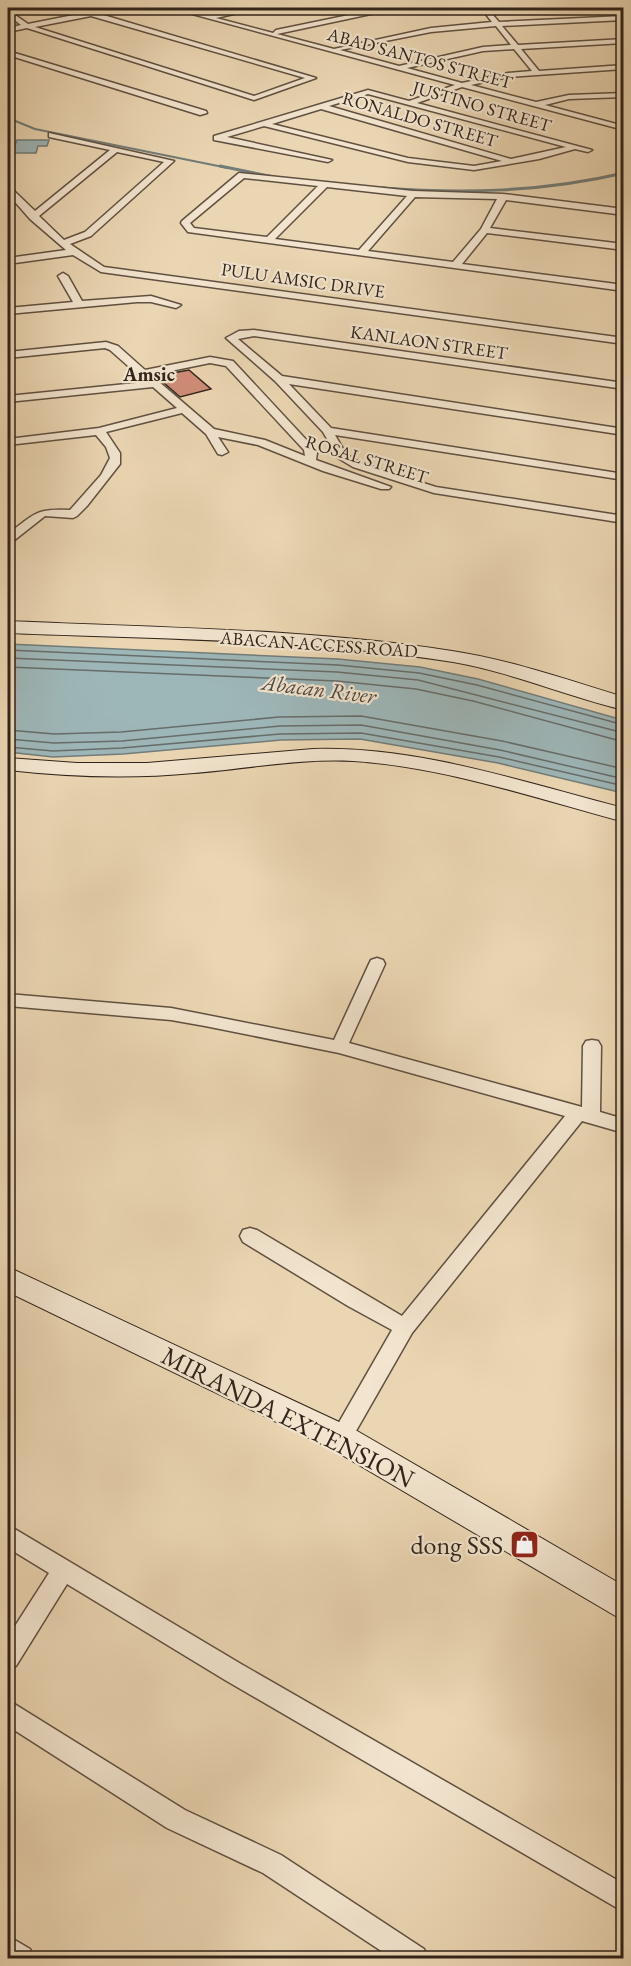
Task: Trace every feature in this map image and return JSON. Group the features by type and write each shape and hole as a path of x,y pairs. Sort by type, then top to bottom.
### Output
{"street":[{"name":"ABAD SANTOS STREET","path":"173,8 624,128"},
{"path":"207,17 257,8"},
{"path":"271,34 384,8 407,8"},
{"path":"384,8 403,17"},
{"path":"484,8 536,71"},
{"path":"8,30 114,9"},
{"path":"8,12 26,26 254,98 312,78 93,14"},
{"path":"333,50 431,30 498,24 624,18"},
{"path":"422,26 431,30"},
{"path":"398,68 452,54 516,46 624,41"},
{"path":"8,53 203,113"},
{"path":"412,102 462,85 536,71 624,67"},
{"name":"JUSTINO STREET","path":"318,106 368,92 588,150"},
{"path":"538,104 569,97 624,95"},
{"path":"318,106 217,138 328,160"},
{"name":"RONALDO STREET","path":"318,106 513,162"},
{"path":"264,124 408,160 474,168 548,155 573,147"},
{"path":"52,135 170,160 88,234 63,244"},
{"path":"33,217 116,149"},
{"path":"624,212 503,197 413,194 323,186 242,175 184,223 191,230 624,288"},
{"path":"268,241 323,186"},
{"name":"PULU AMSIC DRIVE","path":"8,190 63,244 96,267 108,270 624,340"},
{"path":"361,253 413,194"},
{"path":"455,266 485,230 503,197"},
{"path":"485,230 624,247"},
{"path":"8,261 73,252"},
{"path":"63,276 78,303"},
{"path":"9,309 152,299 176,305"},
{"name":"KANLAON STREET","path":"279,379 231,338 242,333 276,336 624,386"},
{"name":"ROSAL STREET","path":"8,355 105,345 123,353 154,384 210,432 261,442 310,462 414,495 624,528"},
{"path":"142,373 210,360 229,363 308,448 312,453 310,462"},
{"path":"279,379 328,431 342,456 357,465 434,490 624,520"},
{"path":"279,379 624,432"},
{"path":"8,399 154,384"},
{"path":"8,442 99,431 183,410"},
{"path":"8,539 41,514 47,512 73,514 81,507 114,467 116,457 113,448 99,431"},
{"path":"328,431 624,477"},
{"path":"210,432 222,452"},
{"name":"ABACAN ACCESS ROAD","path":"8,627 300,640 419,652 494,665 624,704"},
{"path":"8,764 129,771 195,767 305,755 351,755 386,758 449,770 624,815"},
{"path":"339,1047 377,964"},
{"path":"8,1000 171,1014 339,1047 624,1126"},
{"path":"341,1438 405,1327 584,1116 592,1046"},
{"path":"250,1236 355,1300 405,1327"},
{"name":"MIRANDA EXTENSION","path":"8,1279 341,1438 624,1605"},
{"path":"8,1536 233,1672 624,1899"},
{"path":"8,1658 64,1569"},
{"path":"8,1712 176,1819 272,1864 416,1959"},
{"path":"8,1949 21,1959"}],"water":[{"path":"17,140 49,140 47,146 38,146 36,153 12,153"},
{"name":"Abacan River","path":"8,644 338,659 420,667 478,679 623,720 623,793 498,763 360,739 281,740 123,754 53,757 8,752"}],"building":[{"path":"189,370 211,389 180,397 156,376"}],"waterway":[{"path":"8,118 35,129 228,168"},
{"path":"220,166 279,178"},
{"path":"382,188 443,191 503,190 564,184 624,173"}],"place":[{"name":"dong SSS","path":"524,1545"}],"district":[{"name":"Amsic","path":"149,374"}]}
